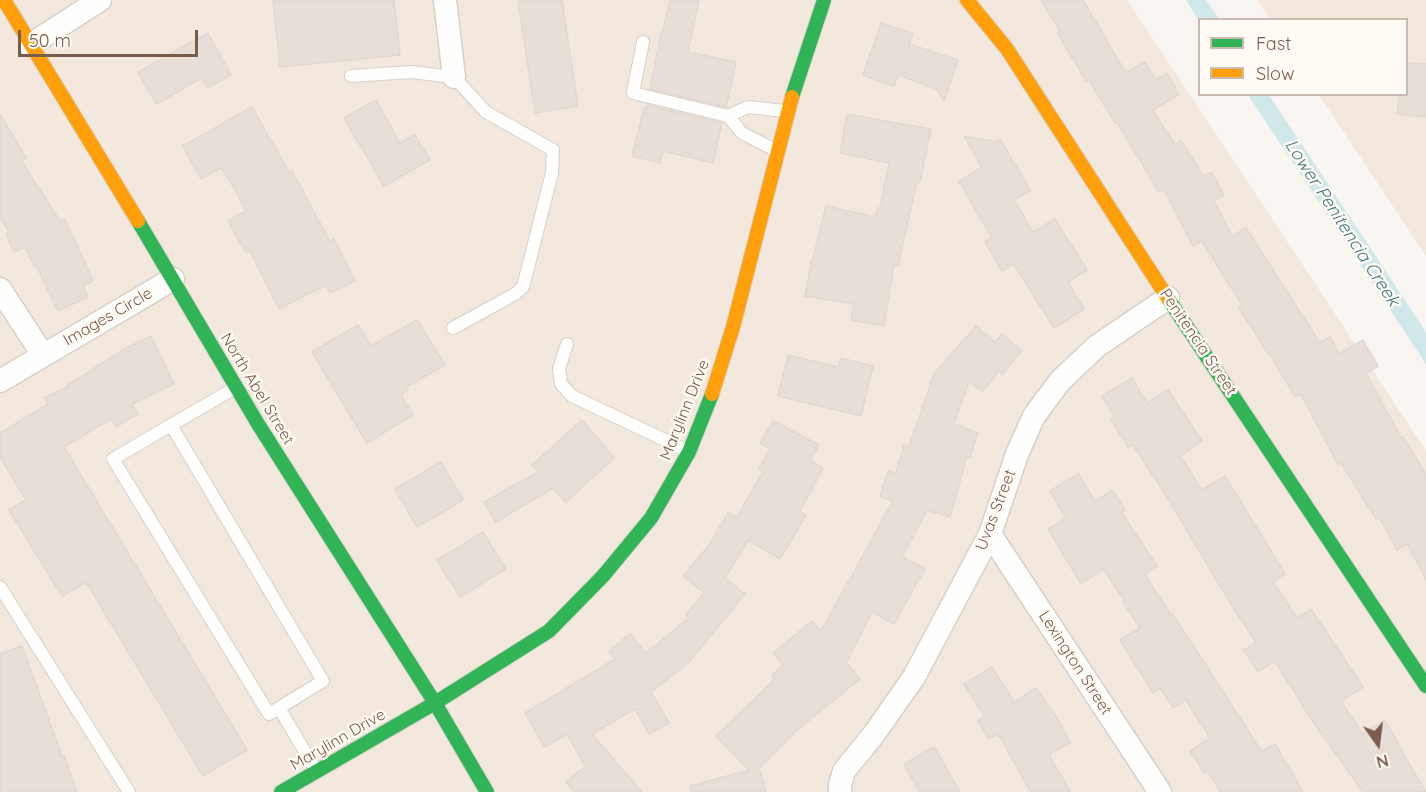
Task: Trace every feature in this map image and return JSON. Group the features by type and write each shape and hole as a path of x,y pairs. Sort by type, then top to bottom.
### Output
{"street":[{"name":"North Abel Street","path":"4,0 237,387 334,546 435,703 487,792"},
{"path":"30,45 100,0"},
{"path":"445,0 454,77"},
{"name":"Marylinn Drive","path":"281,792 435,703 549,631 603,576 651,518 690,452 718,378 733,327 776,151 824,0"},
{"name":"Penitencia Street","path":"966,0 1007,49 1168,298 1426,686"},
{"name":"Images Circle","path":"0,381 173,279"},
{"path":"0,289 43,355"},
{"name":"Uvas Street","path":"840,788 844,771 874,734 914,677 990,534 1017,453 1034,416 1060,381 1097,346 1168,298"},
{"name":"Lexington Street","path":"990,534 1160,792"}],"lane":[{"path":"643,42 633,93 728,116 742,133 776,151"},
{"path":"351,76 411,72 454,77 486,112 553,150 552,173 523,287 515,294 453,328"},
{"path":"728,116 748,107 787,112"},
{"path":"567,344 559,369 561,384 572,396 690,452"},
{"path":"171,425 323,681 268,714 113,459 171,425 237,387"},
{"path":"0,587 129,792"},
{"path":"279,708 316,771"}],"shaded area":[{"path":"0,0 1127,0 1426,451 1426,792 0,792"},
{"path":"1257,0 1426,0 1426,256 1320,96 1408,96 1408,18 1269,18"}],"water":[{"path":"1186,0 1206,0 1218,18 1198,19"},
{"name":"Lower Penitencia Creek","path":"1249,96 1270,96 1426,332 1426,364"}],"building":[{"path":"273,0 394,0 400,55 280,67"},
{"path":"518,0 562,0 578,106 535,113"},
{"path":"670,0 699,0 688,52 736,62 726,107 650,89"},
{"path":"1041,0 1083,0 1126,73 1145,62 1156,80 1167,73 1179,94 1153,110 1175,145 1181,140 1203,176 1212,172 1224,196 1214,201 1232,236 1246,228 1320,343 1330,337 1339,354 1363,340 1378,366 1366,373 1401,438 1403,437 1426,474 1426,580 1407,544 1397,550 1379,517 1376,519 1341,463 1338,465 1301,394 1295,397 1239,308 1242,305 1202,241 1193,246 1164,189 1159,192 1117,122 1115,123 1089,80 1086,81"},
{"path":"881,23 913,34 909,44 958,60 944,101 937,89 898,75 894,86 863,75"},
{"path":"208,33 231,75 208,88 202,78 156,104 138,72"},
{"path":"1408,63 1426,64 1426,117 1397,114 1399,96 1408,96"},
{"path":"376,100 400,143 415,135 430,160 384,186 344,118"},
{"path":"647,105 722,123 713,163 663,151 660,163 632,156 644,108 646,109"},
{"path":"252,107 289,172 292,171 330,241 334,239 355,281 330,293 326,285 279,309 250,251 246,253 228,221 246,211 227,176 221,168 201,179 183,146"},
{"path":"0,114 26,158 21,160 60,221 65,219 93,281 83,286 88,297 58,311 25,247 14,252 6,234 9,232 0,218"},
{"path":"847,114 931,129 920,182 917,182 898,265 894,264 884,326 851,320 854,304 805,296 826,206 875,217 880,208 889,163 840,153"},
{"path":"964,136 993,143 1000,139 1030,190 1014,200 1033,232 1055,219 1087,270 1068,282 1084,309 1054,328 1014,264 1002,271 985,242 992,238 959,181 982,167"},
{"path":"417,320 445,365 406,387 408,390 401,395 413,415 367,443 312,352 358,325 371,346"},
{"path":"976,326 995,342 1002,334 1022,351 1002,374 999,371 982,392 969,381 954,424 978,433 970,457 967,456 950,517 927,510 902,557 925,569 894,624 872,612 846,662 860,679 797,730 759,768 766,792 691,792 690,786 749,770 716,736 775,679 772,675 783,665 773,653 812,621 821,631 893,501 880,497 888,471 896,473 904,445 909,447 934,374"},
{"path":"151,336 174,384 132,404 138,414 116,427 111,419 64,447 247,750 203,776 86,582 62,596 9,510 26,500 0,457 0,433 48,404 44,398 64,388 124,349"},
{"path":"788,355 838,367 841,358 873,366 861,416 778,396"},
{"path":"1132,378 1147,403 1168,390 1202,441 1180,456 1202,490 1225,476 1285,574 1273,582 1297,618 1311,609 1363,687 1341,701 1363,734 1384,720 1426,792 1363,792 1311,719 1275,661 1258,672 1244,650 1256,642 1169,500 1133,445 1128,447 1111,419 1115,417 1102,396"},
{"path":"582,420 614,458 566,502 553,488 496,522 484,502 539,472 532,465"},
{"path":"773,421 819,445 810,461 823,468 800,512 806,515 780,559 748,540 725,578 745,594 688,663 651,692 669,723 649,734 635,709 592,734 642,792 574,792 566,782 585,766 567,734 545,747 525,713 615,659 609,651 630,634 646,653 689,618 686,615 704,593 683,576 710,544 728,512 737,517 763,472 759,469 770,449 760,444"},
{"path":"441,462 463,500 417,527 395,489"},
{"path":"1078,474 1095,501 1113,490 1125,510 1121,512 1157,566 1145,574 1170,614 1172,613 1262,752 1275,744 1303,792 1220,792 1208,771 1204,773 1190,751 1210,738 1186,700 1174,708 1160,688 1153,693 1120,640 1140,628 1123,602 1125,601 1103,569 1081,584 1048,529 1066,518 1050,491"},
{"path":"483,532 506,569 460,597 437,560"},
{"path":"22,646 77,792 0,792 0,654"},
{"path":"992,667 1014,702 1036,688 1057,718 1070,742 1049,754 1070,792 1031,792 998,734 989,739 978,721 984,716 964,684"},
{"path":"934,747 960,792 920,792 904,764"}],"traffic: fast":[{"path":"792,97 824,0"},
{"path":"138,221 258,424 435,703 487,792"},
{"path":"1169,300 1426,686"},
{"path":"281,792 435,703 549,631 603,576 651,518 689,452 712,394"}],"traffic: slow":[{"path":"4,0 138,221"},
{"path":"967,0 1007,49 1169,300"},
{"path":"712,394 733,327 792,97"}]}
